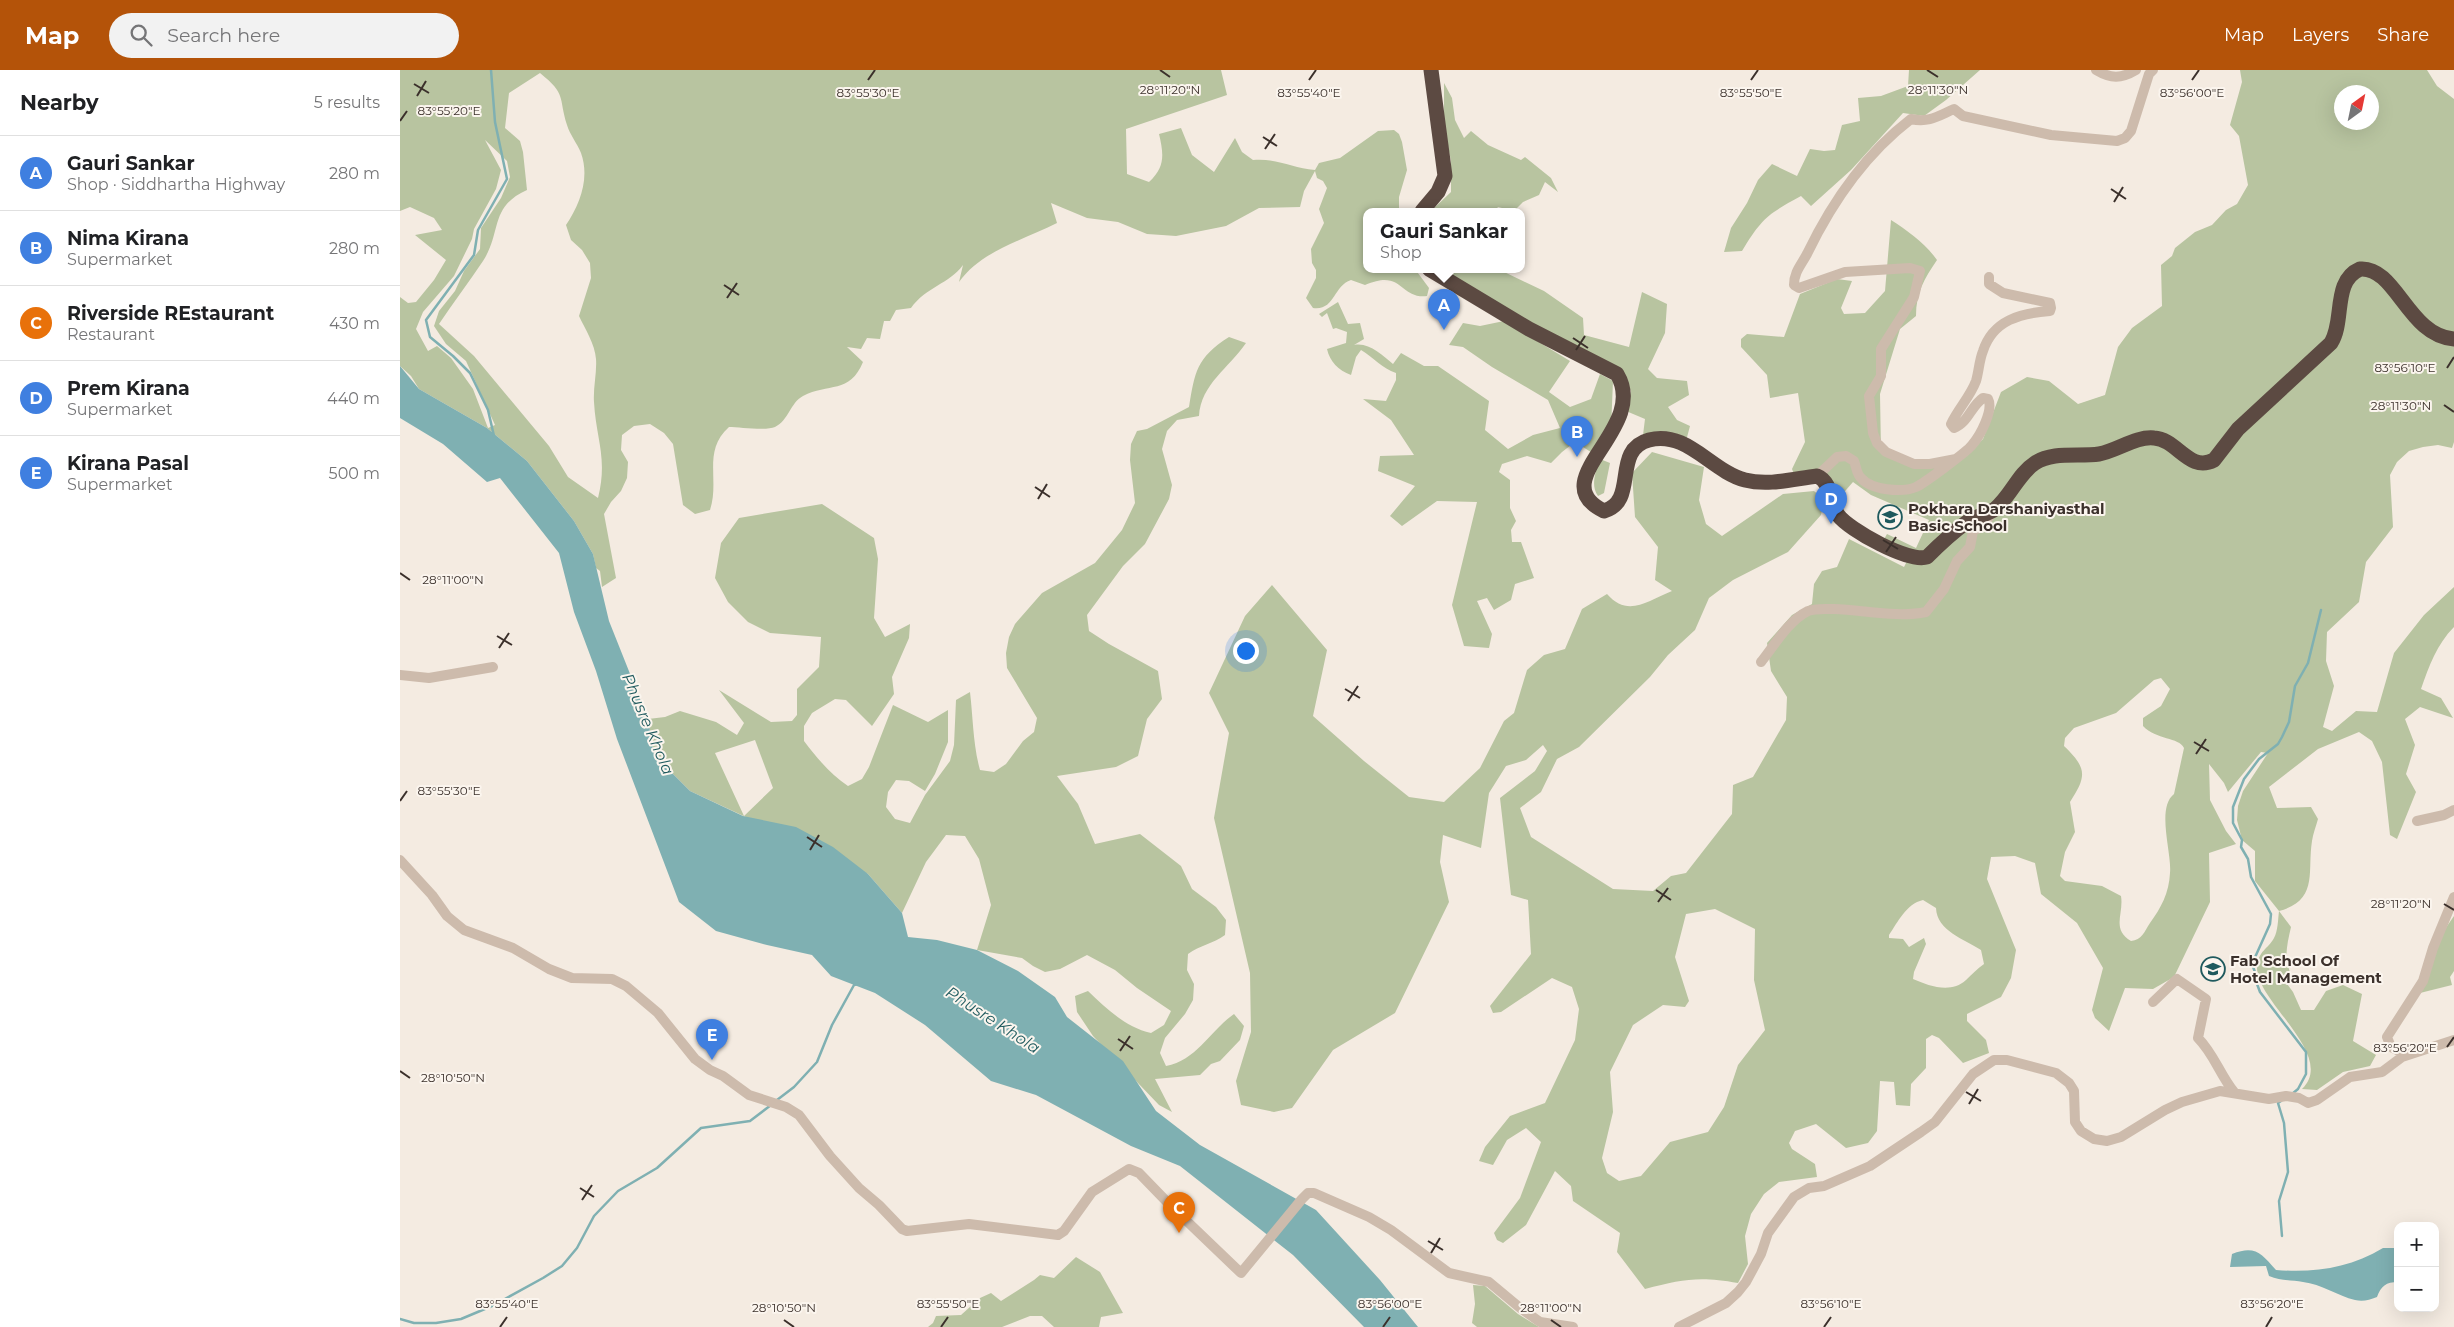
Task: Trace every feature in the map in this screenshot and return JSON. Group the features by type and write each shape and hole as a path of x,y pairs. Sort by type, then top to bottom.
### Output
{"highway":[{"path":"1425,208 1438,192 1445,176 1431,70"},
{"path":"1436,273 1529,329 1617,374 1624,386 1620,420 1593,458 1586,475 1584,488 1589,501 1598,507 1604,510 1613,508 1619,503 1623,494 1627,461 1642,442 1661,438 1682,443 1727,472 1746,480 1771,482 1817,476 1825,482 1834,508 1842,520 1857,532 1913,558 1927,557 1944,540 1968,521 1994,510 2035,463 2053,457 2102,453 2141,440 2155,438 2171,444 2196,463 2209,463 2214,460 2238,429 2331,343 2337,329 2342,290 2350,275 2360,269 2371,270 2381,275 2406,307 2424,326 2439,336 2454,339"}],"street":[{"path":"2096,70 2108,78 2124,77 2136,70"},
{"path":"1956,458 1930,464 1914,464 1886,452 1877,443 1874,433 1869,396 1881,376 1881,349 1914,297 1920,271 1910,268 1845,272 1799,288 1794,285 1794,276 1804,261 1822,223 1848,182 1891,134 1911,119 1923,122 1934,120 1954,110 1963,116 2051,135 2117,141 2125,138 2131,131 2150,74 2154,70"},
{"path":"1817,476 1837,457 1846,456 1854,461 1859,477 1866,482 1885,488 1916,487 1972,446 1984,424 1990,402 1983,398 1977,402 1960,426 1954,428 1951,424 1975,383 1983,350 1994,329 2008,320 2025,313 2050,311 2052,308 2050,303 2003,293 1989,284 1989,277"},
{"path":"1761,662 1790,627 1808,611 1822,609 1859,610 1912,615 1926,612 1944,589 1957,561 1970,547 1974,531 1984,525 1994,510"},
{"path":"400,675 429,678 493,667"},
{"path":"2418,821 2454,810"},
{"path":"400,860 432,895 447,916 464,930 513,948 549,969 572,978 612,979 626,986 658,1013 695,1059 710,1070 723,1076 749,1096 786,1106 804,1120 830,1156 863,1193 879,1205 898,1226 907,1231 969,1224 1061,1234 1092,1192 1129,1169 1139,1173 1240,1273 1269,1241 1302,1199 1308,1193 1314,1193 1368,1217 1391,1230 1449,1273 1489,1282 1518,1307 1540,1322 1573,1327"},
{"path":"2415,1052 2405,1054 2393,1048 2387,1038 2423,980 2432,948 2454,897"},
{"path":"2153,1002 2177,979 2206,999 2198,1038 2212,1054 2226,1082 2234,1092"},
{"path":"1679,1327 1726,1302 1738,1292 1746,1282 1761,1254 1768,1233 1794,1197 1809,1188 1824,1186 1870,1166 1921,1132 1935,1122 1973,1074 1994,1060 2007,1060 2056,1073 2069,1083 2074,1091 2075,1122 2081,1131 2094,1139 2107,1141 2121,1137 2165,1110 2182,1102 2220,1091 2269,1099 2286,1096 2299,1098 2308,1104 2317,1100 2350,1077 2382,1072 2402,1056 2454,1040"}],"green space":[{"path":"400,70 1221,70 1227,95 1126,129 1127,174 1149,182 1161,166 1162,148 1159,134 1181,128 1192,155 1214,172 1235,138 1242,152 1253,160 1270,160 1315,170 1319,163 1340,158 1378,131 1394,130 1399,134 1402,142 1407,170 1399,197 1399,208 1363,208 1363,273 1418,273 1429,288 1427,296 1418,296 1400,285 1387,280 1365,285 1351,280 1341,287 1326,306 1313,308 1306,298 1316,278 1311,249 1324,223 1319,209 1327,188 1323,181 1317,178 1315,171 1304,191 1300,207 1259,208 1226,226 1176,236 1147,234 1118,222 1087,218 1051,203 1057,223 991,254 968,271 959,282 963,265 951,277 923,295 911,308 896,310 890,321 884,321 880,339 867,338 861,349 847,347 863,362 852,379 838,386 803,396 795,403 780,424 775,427 759,429 729,427 721,436 716,446 713,466 713,499 710,510 695,514 683,505 673,444 664,433 650,424 634,426 622,435 621,450 628,462 627,478 621,491 611,502 604,514 616,578 602,587 600,571 596,568 593,554 574,521 527,461 487,428 419,389 411,376 400,366 400,297 408,303 416,302 434,280 446,260 415,235 442,230 434,218 410,207 400,211","holes":["540,73 558,91 568,129 584,162 582,190 576,208 566,225 571,240 582,250 590,263 591,278 579,316 592,342 596,359 594,402 602,460 601,484 598,498 568,477 549,446 474,356 439,324 483,261 493,240 501,212 515,197 527,190 520,141 505,128 509,93","485,140 507,161 510,177 501,198 481,228 480,249 464,271 455,291 439,311 434,326 446,344 466,361 495,425 488,428 473,389 451,358 437,346 428,351 416,329 423,312 454,276 472,239 474,229 496,189 501,170"]},
{"path":"1909,70 1980,70 1946,100 1924,116 1903,113 1851,170 1811,206 1801,196 1767,218 1755,231 1742,251 1724,252 1731,228 1747,203 1758,180 1772,164 1797,176 1810,149 1835,150 1842,125 1860,121 1858,98 1881,96 1908,86"},
{"path":"2240,70 2427,70 2437,86 2454,99 2454,442 2452,448 2438,445 2409,451 2397,462 2390,475 2393,527 2366,562 2359,602 2327,632 2326,661 2334,686 2323,727 2332,731 2356,711 2377,712 2394,653 2424,615 2454,587 2454,627 2438,648 2421,689 2441,698 2453,718 2420,707 2405,719 2415,745 2406,774 2416,792 2397,839 2390,835 2382,762 2372,741 2359,732 2318,749 2269,787 2277,808 2311,807 2318,819 2312,841 2309,884 2306,892 2292,906 2279,911 2255,881 2255,851 2242,840 2237,820 2238,806 2243,791 2268,753 2261,752 2228,792 2224,783 2209,764 2210,800 2226,831 2236,844 2209,853 2210,902 2174,977 2153,989 2125,988 2109,1031 2095,1018 2092,1010 2103,968 2077,923 2041,894 2035,863 2015,856 1991,857 1987,879 2016,950 2011,978 2001,997 1967,1014 1967,1021 1986,1040 1989,1053 1963,1063 1939,1038 1932,1035 1926,1039 1926,1068 1911,1084 1910,1106 1896,1105 1894,1082 1880,1081 1877,1131 1868,1143 1846,1148 1816,1124 1795,1131 1789,1143 1792,1149 1815,1164 1817,1177 1779,1182 1764,1194 1751,1214 1745,1236 1748,1264 1738,1283 1702,1279 1670,1283 1645,1289 1617,1252 1620,1233 1573,1201 1571,1186 1555,1171 1526,1225 1503,1243 1497,1240 1494,1233 1520,1198 1541,1142 1526,1128 1507,1140 1493,1165 1479,1161 1485,1147 1510,1116 1545,1103 1575,1040 1579,1009 1572,987 1552,978 1501,1012 1493,1013 1490,1006 1531,954 1528,900 1511,895 1500,798 1535,771 1547,751 1543,745 1526,760 1506,766 1489,793 1481,848 1443,835 1440,862 1449,902 1395,1013 1333,1050 1292,1108 1274,1112 1241,1105 1236,1081 1251,1032 1250,973 1214,818 1229,733 1209,693 1245,616 1272,585 1327,650 1313,716 1364,761 1409,797 1444,802 1480,768 1504,721 1514,713 1527,670 1544,655 1565,649 1582,609 1607,594 1622,605 1630,606 1646,603 1672,591 1655,580 1658,547 1635,517 1632,473 1652,452 1704,467 1699,500 1706,524 1722,536 1783,494 1814,491 1824,500 1821,515 1788,552 1733,580 1709,598 1695,630 1668,655 1650,677 1579,747 1557,759 1541,792 1520,808 1531,837 1613,889 1653,891 1671,876 1686,873 1732,814 1733,785 1753,777 1786,720 1787,697 1771,671 1767,643 1792,615 1812,604 1814,584 1822,571 1837,567 1849,539 1904,567 1909,557 1883,541 1887,534 1916,548 1929,520 1871,495 1853,482 1839,498 1825,481 1795,477 1792,469 1805,442 1798,393 1770,398 1767,375 1741,347 1741,339 1747,334 1784,337 1800,294 1837,279 1852,281 1841,308 1844,314 1865,313 1885,291 1891,220 1922,243 1937,260 1922,286 1917,300 1916,316 1900,329 1880,394 1881,452 1914,467 1961,460 1983,439 2001,392 2027,377 2049,381 2078,404 2105,395 2118,347 2132,328 2162,306 2161,265 2172,256 2175,248 2195,232 2212,225 2226,210 2237,204 2248,185 2239,136 2230,125 2242,82","holes":["2161,678 2170,689 2161,706 2143,718 2143,726 2154,734 2181,744 2184,748 2174,794 2166,809 2165,820 2170,873 2168,887 2161,906 2140,937 2131,941 2121,931 2121,896 2102,886 2065,881 2060,876 2065,852 2075,832 2070,802 2082,779 2082,772 2077,760 2064,746 2065,738 2074,728 2116,713 2154,680","1923,900 1936,908 1941,923 1952,934 1981,950 1984,964 1966,980 1954,987 1940,987 1913,979 1926,944 1924,938 1909,947 1903,939 1889,938 1889,935 1907,909","1715,909 1755,929 1754,980 1765,1030 1738,1065 1724,1107 1708,1132 1670,1142 1641,1176 1619,1181 1607,1173 1602,1158 1613,1112 1610,1072 1633,1025 1663,1005 1685,1007 1689,1001 1675,957 1686,914"]},
{"path":"1444,83 1452,98 1455,120 1464,138 1471,131 1488,145 1521,160 1525,157 1551,178 1558,192 1545,182 1539,195 1523,202 1517,208 1434,208 1451,192 1451,161 1444,126"},
{"path":"1450,273 1506,273 1544,291 1583,318 1584,335 1629,347 1642,292 1667,304 1665,333 1648,369 1657,378 1687,381 1689,395 1668,407 1677,420 1690,426 1686,441 1643,435 1645,419 1626,411 1631,391 1619,369 1550,335"},
{"path":"1338,302 1348,324 1360,323 1364,339 1354,345 1370,347 1393,364 1401,353 1424,366 1438,366 1489,401 1485,430 1508,449 1533,435 1560,428 1548,400 1492,367 1463,347 1449,345 1463,323 1480,326 1504,321 1570,361 1549,392 1570,407 1591,399 1600,374 1613,381 1611,429 1594,454 1575,442 1551,463 1527,456 1502,464 1499,472 1510,480 1510,508 1516,521 1511,530 1512,542 1521,542 1534,578 1515,584 1511,600 1494,610 1487,598 1477,601 1492,634 1489,648 1464,646 1452,605 1477,502 1437,501 1402,526 1390,516 1415,486 1378,471 1380,456 1414,455 1391,420 1363,399 1386,401 1396,380 1396,373 1382,366 1361,350 1356,357 1351,375 1342,371 1332,362 1327,349 1346,343 1347,332 1336,328 1333,329 1327,313 1322,317 1319,314"},
{"path":"1229,337 1246,343 1210,385 1201,405 1199,416 1177,420 1167,431 1162,449 1172,485 1169,499 1145,544 1123,566 1087,615 1089,631 1158,671 1162,699 1147,719 1138,756 1116,767 1057,776 1078,804 1095,844 1140,834 1181,866 1192,889 1216,907 1226,920 1225,935 1188,954 1187,970 1194,984 1193,1000 1185,1014 1165,1038 1160,1053 1166,1066 1177,1063 1195,1051 1234,1014 1244,1026 1240,1040 1220,1061 1211,1064 1200,1075 1155,1079 1172,1112 1159,1105 1093,1036 1077,1012 1075,996 1088,991 1109,1011 1125,1022 1151,1033 1164,1025 1171,1011 1137,988 1115,970 1087,955 1060,969 1045,972 1022,958 977,950 991,905 979,859 965,836 946,835 926,862 902,913 868,874 690,791 654,755 648,719 665,717 680,711 716,722 737,735 744,723 719,690 771,722 792,721 797,715 797,689 819,667 821,637 770,633 748,622 728,602 715,578 721,543 739,518 822,504 874,538 878,559 874,618 885,637 910,624 909,638 892,677 894,694 872,726 846,700 835,699 812,713 804,726 804,741 824,766 848,786 862,779 869,767 893,705 928,722 948,710 948,742 935,774 925,791 909,781 896,780 888,792 886,807 895,819 910,823 925,795 950,761 954,745 956,700 970,692 980,770 994,772 1006,764 1023,741 1034,732 1037,718 1007,668 1006,653 1009,637 1015,624 1042,593 1095,563 1122,530 1135,503 1130,460 1131,444 1137,431 1147,429 1189,407 1193,384 1199,367 1203,359","holes":["755,740 773,788 744,816 715,753"]},
{"path":"1600,459 1610,463 1604,493 1598,496 1594,483"},
{"path":"2279,911 2291,927 2287,946 2287,964 2292,976 2285,981 2293,992 2301,1010 2314,1010 2326,991 2343,985 2362,994 2353,1041 2376,1055 2370,1066 2343,1072 2317,1090 2302,1089 2310,1075 2310,1061 2303,1045 2260,981 2257,967 2259,957 2272,942 2275,935"},
{"path":"2454,916 2454,971 2450,977 2452,985 2420,993 2445,929"},
{"path":"1076,1257 1100,1272 1123,1313 1101,1317 1099,1327 1054,1327 1042,1316 1030,1316 1002,1327 928,1327 933,1323 936,1316 961,1315 980,1298 991,1293 1001,1301 1040,1275 1054,1278"},
{"path":"1473,1285 1485,1286 1518,1314 1539,1327 1477,1327 1472,1323 1475,1304"}],"water":[{"name":"Phusre Khola","path":"400,366 419,389 487,428 527,461 574,521 593,554 609,621 648,719 654,755 690,791 743,816 796,827 833,847 868,874 902,913 908,937 937,940 977,950 1018,971 1055,997 1067,1017 1123,1061 1156,1111 1200,1145 1316,1210 1380,1280 1418,1327 1364,1327 1293,1255 1180,1166 1131,1146 1036,1095 991,1081 925,1025 875,993 831,976 812,955 716,931 679,902 617,739 596,671 574,612 559,553 500,478 487,482 443,444 400,418"},
{"path":"2383,1248 2394,1248 2394,1282 2382,1287 2377,1297 2363,1301 2349,1298 2310,1283 2273,1278 2269,1276 2266,1266 2230,1267 2232,1254 2246,1250 2262,1255 2276,1270 2290,1271 2332,1268 2371,1255"}],"waterway":[{"path":"491,70 495,122 507,179 478,230 474,255 426,320 430,337 470,373 488,410 494,436"},
{"path":"2292,1094 2298,1089 2306,1074 2306,1052 2260,992 2254,976 2256,975 2252,964 2270,924 2271,914 2251,877 2248,859 2241,847 2242,840 2233,823 2233,807 2244,779 2259,759 2278,744 2289,722 2295,686 2308,663 2321,610"},
{"path":"777,1100 794,1087 817,1062 832,1025 854,985 858,984"},
{"path":"2281,1101 2278,1103 2284,1123 2288,1172 2279,1201 2282,1236"},
{"path":"400,1319 414,1323 436,1323 461,1319 492,1306 543,1278 562,1266 577,1248 594,1216 618,1191 657,1168 701,1128 750,1121 771,1105"}],"place":[{"name":"Gauri Sankar","path":"1444,330"},
{"name":"Nima Kirana","path":"1577,457"},
{"name":"Pokhara Darshaniyasthal Basic School","path":"1890,517"},
{"name":"Prem Kirana","path":"1831,524"},
{"name":"Fab School Of Hotel Management","path":"2213,969"},
{"name":"Kirana Pasal","path":"712,1060"},
{"name":"Riverside REstaurant","path":"1179,1233"}]}
